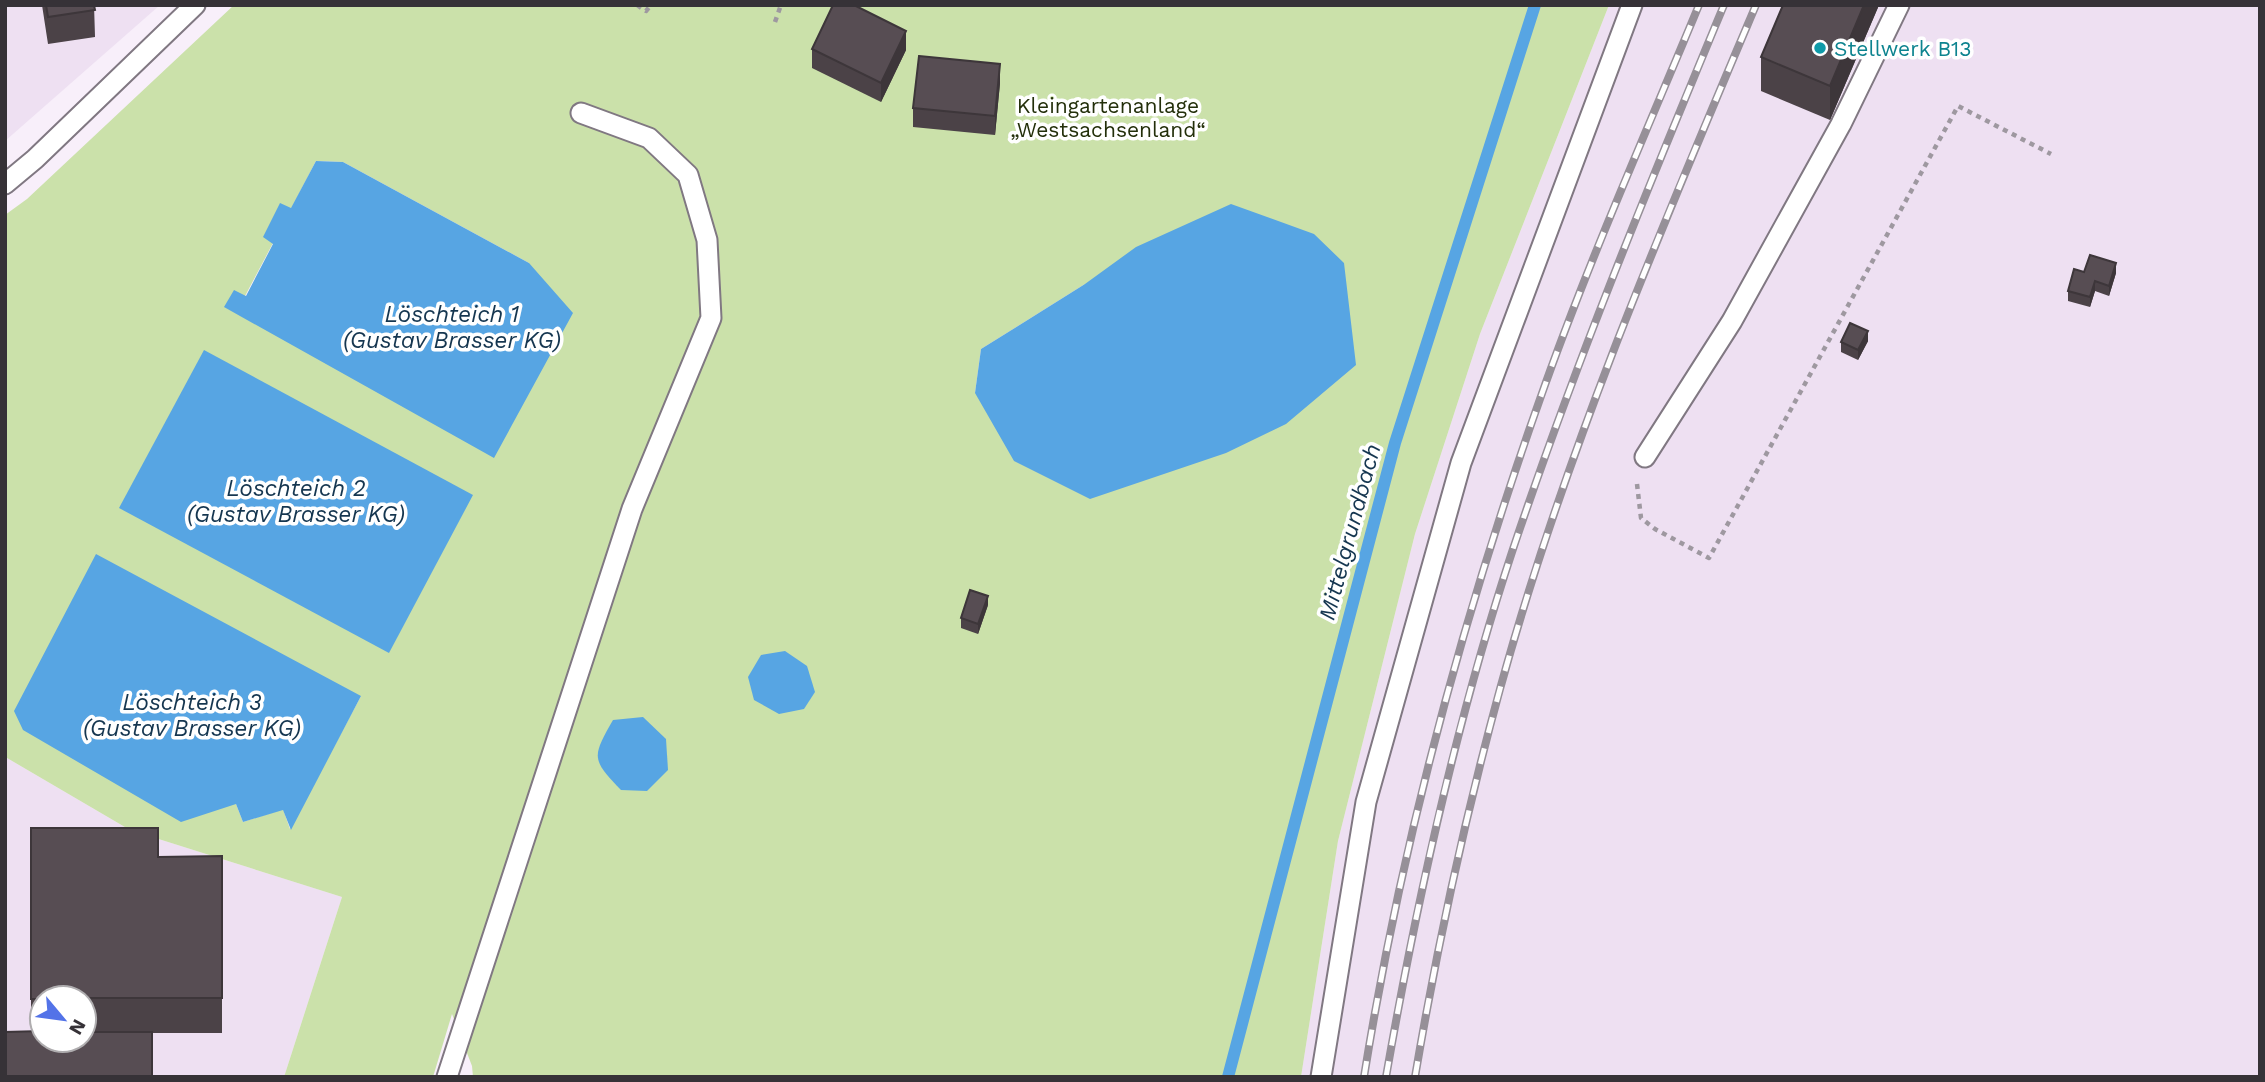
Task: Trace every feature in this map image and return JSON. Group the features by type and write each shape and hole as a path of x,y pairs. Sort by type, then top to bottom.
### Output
{"lane":[{"path":"5,184 35,159 195,5"},
{"path":"1321,1077 1366,802 1461,463 1632,5"},
{"path":"1645,457 1732,321 1841,124 1899,5"},
{"path":"447,1077 632,509 711,318 707,240 688,175 649,138 581,113"}],"path":[{"path":"637,5 646,12 651,5"},
{"path":"775,22 781,5"},
{"path":"1645,457 1637,485 1641,518 1655,529 1709,558 1958,106 2051,154"}],"shaded area":[{"path":"5,5 160,5 5,141"},
{"path":"1609,5 2260,5 2260,1077 1301,1077 1338,841 1415,534 1480,334"},
{"path":"5,754 7,758 130,830 342,897 284,1077 5,1077"}],"green space":[{"name":"Kleingartenanlage „Westsachsenland“","path":"234,5 1609,5 1480,334 1415,534 1338,841 1301,1077 473,1077 472,1066 452,1014 433,1077 284,1077 342,897 130,830 7,758 5,754 5,215 27,199","holes":["316,161 343,162 529,263 225,307 245,296 273,243 280,204 291,209","1085,284 975,393 981,349","361,696 290,829 283,809 243,822 236,804"]}],"water":[{"name":"Löschteich 1 (Gustav Brasser KG)","path":"316,161 343,162 529,263 573,313 494,458 224,307 234,290 246,296 273,244 263,237 280,203 291,208"},
{"path":"1231,204 1314,234 1344,263 1356,365 1286,424 1226,453 1090,499 1014,461 975,393 981,349 1085,284 1136,247"},
{"name":"Löschteich 2 (Gustav Brasser KG)","path":"204,350 473,495 389,653 119,508"},
{"name":"Löschteich 3 (Gustav Brasser KG)","path":"96,554 361,696 291,830 283,810 243,822 236,804 181,822 23,730 14,711"},
{"path":"785,651 807,666 815,692 804,709 779,714 754,700 748,677 761,655"},
{"path":"643,717 666,739 668,770 647,791 621,790 604,771 598,750 613,720"}],"building":[{"path":"46,5 94,5 95,10 48,17"},
{"path":"833,5 854,5 906,31 881,83 812,49"},
{"path":"1783,5 1864,5 1830,86 1761,57"},
{"path":"919,56 1000,64 995,116 913,108"},
{"path":"2090,255 2116,263 2109,286 2095,281 2090,297 2068,291 2074,269 2084,272"},
{"path":"1850,323 1868,331 1858,350 1841,342"},
{"path":"970,590 988,596 978,624 961,618"},
{"path":"31,828 158,828 158,857 222,856 222,998 98,998 98,984 31,984"},
{"path":"28,1031 28,1054 98,1054 98,1032 152,1032 152,1077 5,1077 5,1032"}],"waterway":[{"name":"Mittelgrundbach","path":"1228,1077 1395,443 1535,5"}],"railway":[{"path":"1364,1077 1415,819 1485,565 1540,399 1577,299 1699,5"},
{"path":"1386,1077 1440,811 1492,614 1587,343 1724,5"},
{"path":"1415,1077 1442,931 1464,834 1487,737 1525,602 1616,343 1756,5"}],"place":[{"name":"Stellwerk B13","path":"1820,48"}]}
